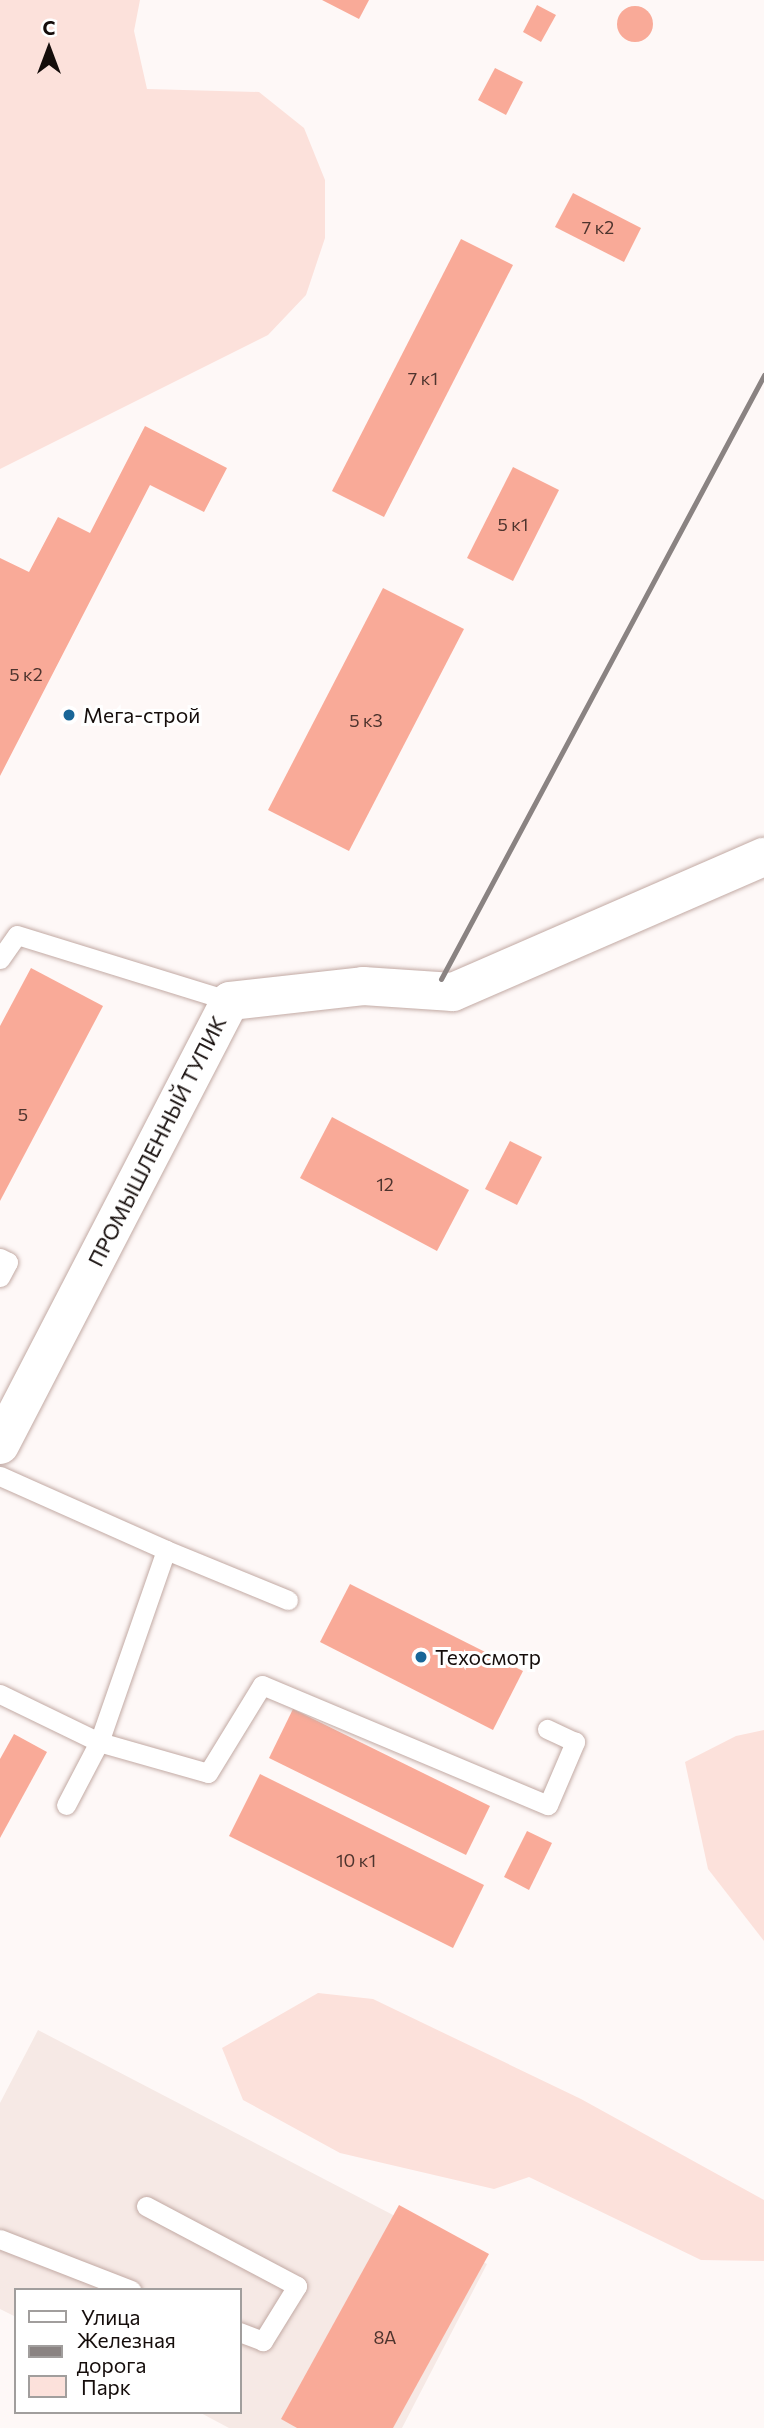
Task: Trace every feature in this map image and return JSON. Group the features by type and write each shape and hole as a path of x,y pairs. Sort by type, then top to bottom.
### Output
{"street":[{"name":"ПРОМЫШЛЕННЫЙ ТУПИК","path":"0,1445 230,1001 363,986 453,992 764,857"}],"lane":[{"path":"0,959 17,935 230,1001"},
{"path":"0,1258 8,1262 0,1276"},
{"path":"0,1476 166,1550 288,1600"},
{"path":"66,1805 99,1742 166,1550"},
{"path":"0,1694 99,1742 208,1773 262,1685 548,1805 575,1742 547,1729"},
{"path":"146,2206 297,2286 263,2341 242,2333"},
{"path":"0,2239 126,2288"}],"shaded area":[{"path":"38,2030 487,2264 402,2428 229,2428 203,2414 242,2414 242,2288 14,2288 14,2316 0,2309 0,2103"}],"green space":[{"path":"0,0 140,0 134,31 147,89 259,92 304,128 325,180 325,238 306,295 268,335 0,469"},
{"path":"764,1730 764,1941 708,1869 685,1762 736,1736"},
{"path":"318,1993 373,1999 581,2099 764,2200 764,2261 701,2260 529,2177 494,2189 340,2153 243,2100 222,2048"}],"building":[{"path":"322,0 369,0 359,19"},
{"path":"537,5 556,15 541,42 523,32"},
{"path":"635,6 648,11 653,24 648,37 635,42 622,37 617,24 622,11"},
{"path":"495,68 523,82 506,115 478,100"},
{"path":"573,193 641,228 624,262 555,227"},
{"path":"461,239 513,265 384,517 332,491"},
{"path":"145,426 227,468 204,512 150,485 0,776 0,558 29,572 58,517 90,533"},
{"path":"513,467 559,490 513,581 467,558"},
{"path":"383,588 464,629 349,851 268,810"},
{"path":"31,968 103,1006 0,1201 0,1026"},
{"path":"332,1117 469,1190 437,1251 300,1178"},
{"path":"510,1141 542,1157 517,1205 485,1189"},
{"name":"Техосмотр","path":"350,1584 523,1671 493,1730 320,1642"},
{"path":"293,1709 490,1806 466,1855 269,1758"},
{"path":"14,1734 47,1752 0,1838 0,1759"},
{"path":"260,1774 484,1885 453,1948 229,1836"},
{"path":"527,1831 552,1843 529,1890 504,1877"},
{"path":"399,2205 489,2254 393,2428 297,2428 281,2419"}],"railway":[{"path":"441,979 764,375"}],"place":[{"name":"Мега-строй","path":"69,715"},
{"name":"Техосмотр","path":"421,1657"}]}
